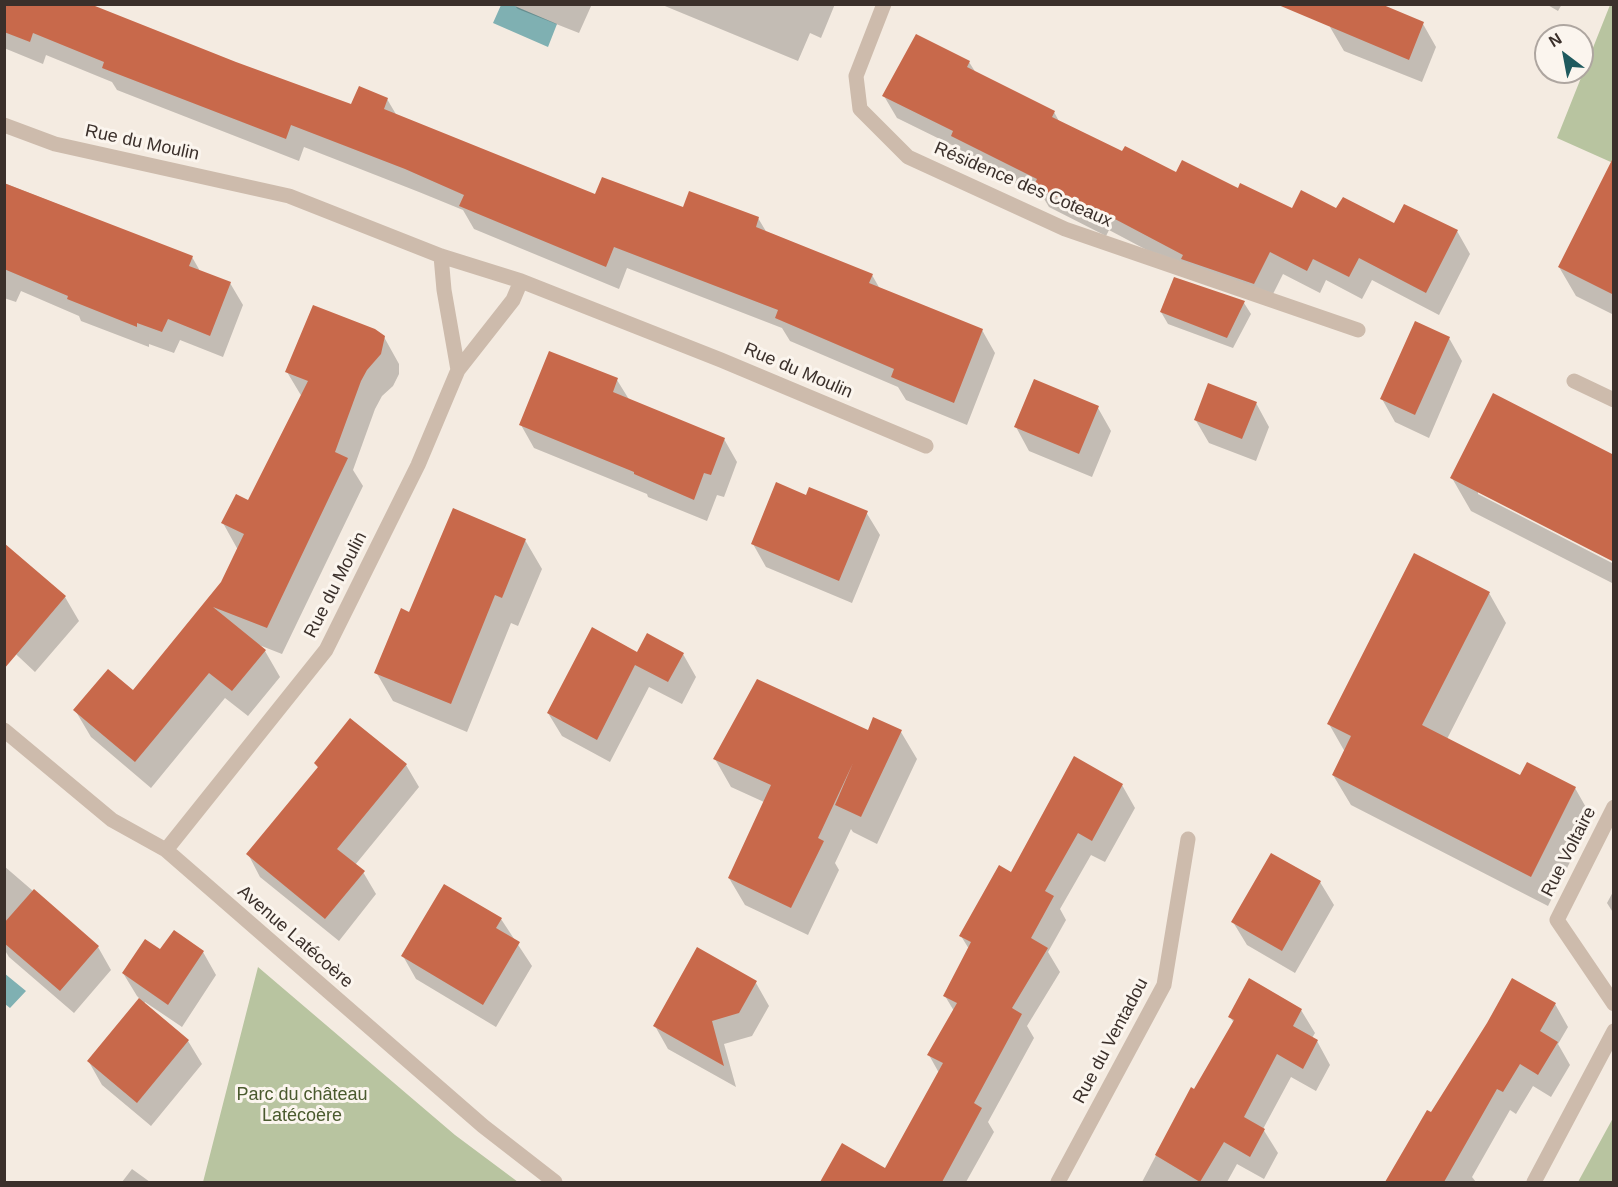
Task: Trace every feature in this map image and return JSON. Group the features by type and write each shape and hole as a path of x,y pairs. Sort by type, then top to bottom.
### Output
{"street":[{"name":"Résidence des Coteaux","path":"884,4 856,76 860,109 908,157 1065,229 1358,330"},
{"name":"Rue du Moulin","path":"4,125 55,144 289,196 441,256 521,281 721,360 926,446"},
{"path":"441,256 444,290 458,370"},
{"name":"Rue du Moulin","path":"166,850 326,650 418,465 458,370 513,300 521,281"},
{"path":"1574,381 1614,400"},
{"name":"Avenue Latécoère","path":"4,730 112,820 166,850 483,1126 555,1182"},
{"name":"Rue Voltaire","path":"1614,807 1557,920 1614,1004"},
{"name":"Rue du Ventadou","path":"1058,1182 1164,985 1188,838"},
{"path":"1534,1182 1614,1031"}],"green space":[{"path":"1610,5 1613,5 1613,163 1557,138 1579,84 1594,84 1594,45"},
{"name":"Parc du château Latécoère","path":"258,967 455,1135 518,1182 203,1182"},
{"path":"1613,1118 1613,1182 1578,1182"}],"water":[{"path":"510,4 557,24 548,47 493,23 501,5"},
{"path":"4,973 26,991 10,1008 5,1004"}],"building":[{"path":"4,4 90,4 236,62 351,104 359,86 388,98 384,109 595,194 602,177 683,207 689,191 759,217 756,227 873,274 869,283 983,329 954,403 891,377 894,369 775,318 778,310 614,247 606,267 459,206 464,195 405,169 291,125 286,139 102,68 104,62 33,33 30,42 4,32"},
{"path":"1276,4 1381,4 1424,22 1409,60"},
{"path":"916,34 970,61 967,67 1055,111 1052,117 1122,151 1125,146 1176,172 1182,160 1238,188 1240,183 1292,208 1301,190 1336,208 1343,197 1394,223 1404,204 1458,230 1426,293 1359,258 1349,277 1313,259 1307,271 1270,252 1254,284 1181,259 1183,255 1096,209 1093,215 1034,185 1037,179 951,136 953,131 882,96"},
{"path":"1614,156 1614,295 1558,267"},
{"path":"4,183 193,256 189,266 231,282 210,336 168,319 162,332 137,323 137,327 67,299 68,296 4,269"},
{"path":"1174,277 1245,301 1227,338 1160,312"},
{"path":"313,305 375,329 385,336 381,354 361,381 335,452 348,458 267,628 213,607 266,650 232,691 209,673 135,762 73,710 108,669 133,690 221,582 244,534 221,523 236,494 248,500 308,381 285,372"},
{"path":"1415,321 1450,337 1415,415 1380,399"},
{"path":"549,351 618,378 613,392 725,438 711,475 704,473 694,500 634,474 634,472 519,425"},
{"path":"1034,379 1099,406 1079,454 1014,427"},
{"path":"1208,383 1257,402 1242,439 1194,420"},
{"path":"1493,393 1614,455 1614,562 1450,478"},
{"path":"776,482 806,495 809,487 868,511 839,581 751,544"},
{"path":"453,508 526,539 502,598 495,595 451,704 374,673 401,608 409,612"},
{"path":"4,543 66,596 4,669"},
{"path":"1414,553 1490,592 1422,725 1520,775 1527,762 1576,787 1531,877 1332,775 1351,736 1327,724"},
{"path":"592,627 637,652 647,633 684,653 668,682 635,665 597,740 547,713"},
{"path":"757,679 868,730 873,717 902,730 861,817 835,805 853,763 818,838 824,841 791,908 728,878 771,785 713,759"},
{"path":"350,718 407,764 337,849 365,871 325,919 246,854 318,767 314,763"},
{"path":"1074,756 1123,784 1092,841 1078,833 1045,891 1054,896 1031,938 1048,948 1012,1008 1022,1014 974,1103 982,1108 942,1182 820,1182 842,1143 885,1168 943,1063 927,1055 957,1003 943,996 971,942 959,936 999,865 1011,872"},
{"path":"1271,853 1321,881 1282,951 1231,922"},
{"path":"444,884 502,918 496,928 520,942 483,1005 401,956"},
{"path":"34,889 99,946 60,991 4,943 4,923"},
{"path":"174,930 204,951 168,1005 122,973 145,939 160,949"},
{"path":"697,947 757,981 739,1013 712,1021 724,1066 653,1026"},
{"path":"1249,978 1302,1009 1293,1026 1318,1040 1303,1069 1277,1054 1244,1117 1265,1129 1250,1157 1224,1142 1200,1182 1155,1155 1191,1087 1194,1089 1234,1020 1228,1017"},
{"path":"1512,978 1556,1003 1540,1031 1558,1042 1538,1075 1520,1064 1503,1092 1497,1089 1444,1182 1385,1182 1427,1110 1431,1112 1487,1023"},
{"path":"139,998 189,1040 137,1103 87,1061"}]}
